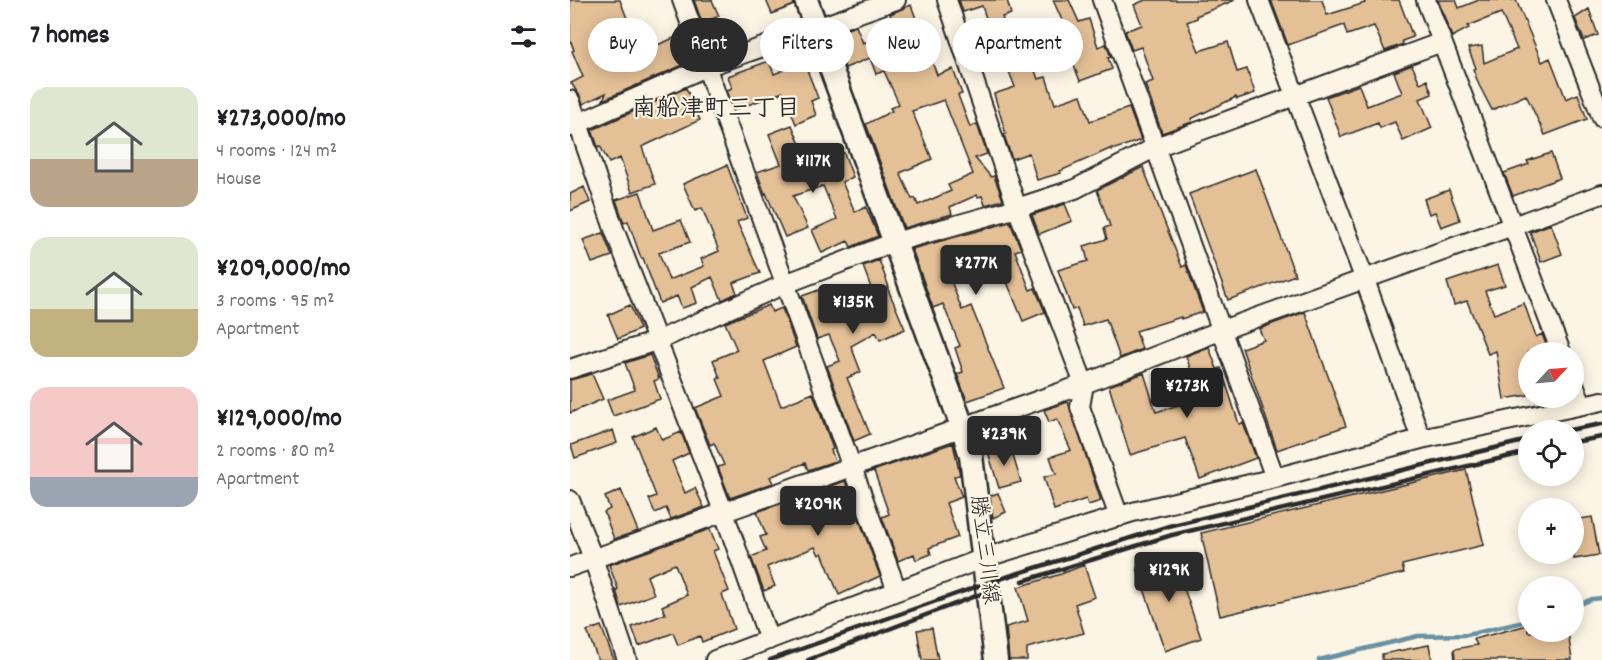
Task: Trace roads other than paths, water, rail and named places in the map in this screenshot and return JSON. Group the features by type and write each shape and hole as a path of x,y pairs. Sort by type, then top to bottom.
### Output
{"main road":[{"name":"勝立三川線","path":"806,0 813,18"},
{"name":"勝立三川線","path":"833,72 971,456 996,660"}],"street":[{"path":"682,0 689,18"},
{"path":"841,18 896,0"},
{"path":"947,0 1017,208 1084,384 1080,407 1119,517"},
{"path":"1102,0 1275,477"},
{"path":"1259,0 1365,280 1421,439"},
{"path":"1426,0 1557,342"},
{"path":"1556,0 1602,118"},
{"path":"570,369 659,340 785,284 895,242 1017,208 1075,189 1156,147 1442,42"},
{"path":"574,125 693,72"},
{"path":"708,72 897,591"},
{"path":"570,100 574,125 659,340 769,640"},
{"path":"570,567 1084,384 1222,330 1602,194"},
{"path":"1584,405 1602,401"},
{"path":"715,660 984,558 1132,512 1421,439 1568,408"},
{"path":"570,500 593,558 627,660"}],"waterway":[{"path":"1584,603 1602,598"},
{"path":"1319,660 1418,636 1467,635 1518,623"}],"railway":[{"path":"1584,427 1602,424"},
{"path":"1584,440 1602,437"},
{"path":"770,660 987,583 1169,526 1518,442"},
{"path":"1023,581 1172,535 1518,454"},
{"path":"808,660 986,592"}],"district":[{"name":"南船津町三丁目","path":"716,110"}]}
